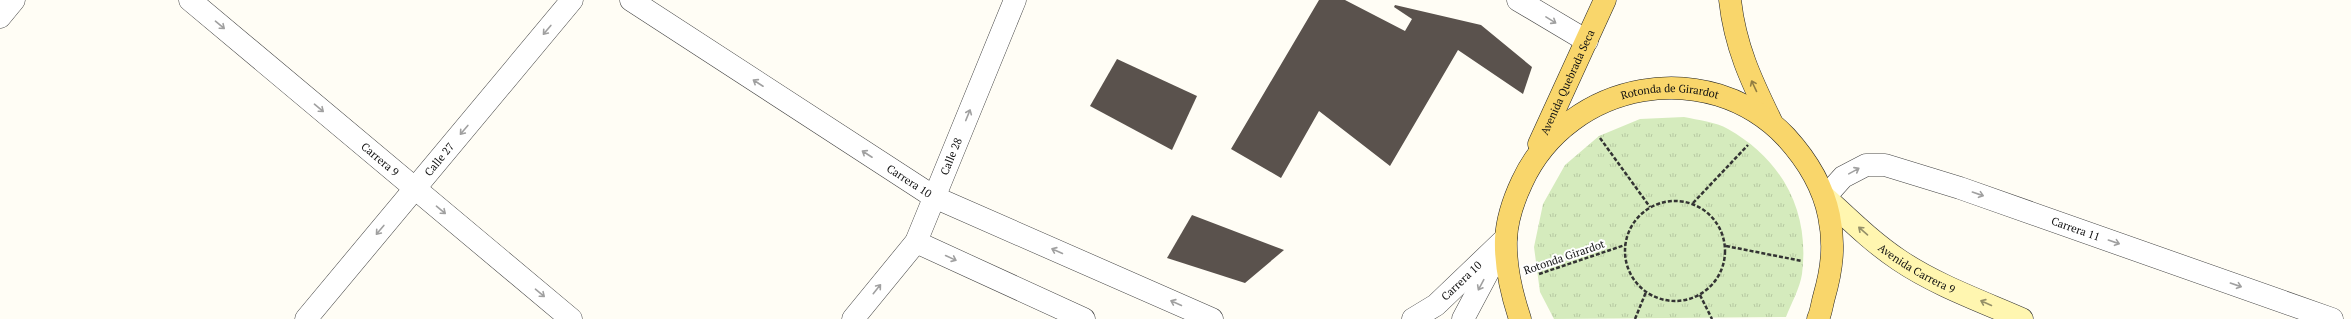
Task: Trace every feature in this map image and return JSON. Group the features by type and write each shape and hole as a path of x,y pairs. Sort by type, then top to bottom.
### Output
{"main road":[{"name":"Avenida Quebrada Seca","path":"1530,164 1605,0"},
{"path":"1730,0 1733,24 1744,66 1771,121"},
{"name":"Rotonda de Girardot","path":"1520,319 1508,284 1506,238 1514,200 1530,164 1553,136 1582,112 1628,92 1678,87 1727,97 1771,121 1803,156 1825,197 1832,231 1833,267 1818,319"},
{"name":"Avenida Carrera 9","path":"1825,197 1862,231 1900,260 1961,292 2022,319"}],"street":[{"path":"0,17 14,0"},
{"name":"Carrera 9","path":"190,0 571,319"},
{"name":"Calle 27","path":"306,319 572,0"},
{"name":"Carrera 10","path":"631,0 934,197 1212,319"},
{"name":"Calle 28","path":"853,319 916,242 1015,0"},
{"path":"1518,0 1587,41"},
{"name":"Carrera 11","path":"1825,197 1843,178 1866,165 1885,165 1960,188 2332,319"},
{"path":"1463,319 1506,238"},
{"name":"Carrera 10","path":"1413,319 1436,305 1506,238"},
{"path":"916,242 1084,319"}],"path":[{"path":"1582,112 1650,207"},
{"path":"1693,203 1771,121"},
{"path":"1671,200 1693,203 1716,220 1726,246 1724,265 1715,282 1700,295 1683,301 1663,300 1646,292 1634,279 1626,263 1626,245 1633,224 1650,207 1671,200"},
{"name":"Rotonda Girardot","path":"1508,284 1626,245"},
{"path":"1726,246 1833,267"},
{"path":"1635,319 1646,292"},
{"path":"1700,295 1712,319"}],"green space":[{"path":"1684,117 1718,125 1728,129 1747,142 1764,156 1778,172 1789,190 1797,209 1802,230 1803,251 1801,279 1786,317 1554,319 1540,292 1534,247 1543,204 1565,165 1599,136 1640,119"}],"building":[{"path":"1319,0 1345,0 1405,31 1412,19 1394,7 1395,5 1481,25 1532,67 1523,94 1458,50 1390,166 1319,111 1281,178 1231,149"},
{"path":"1117,59 1197,96 1172,150 1090,106"},
{"path":"1192,215 1284,250 1245,283 1167,258"}]}
